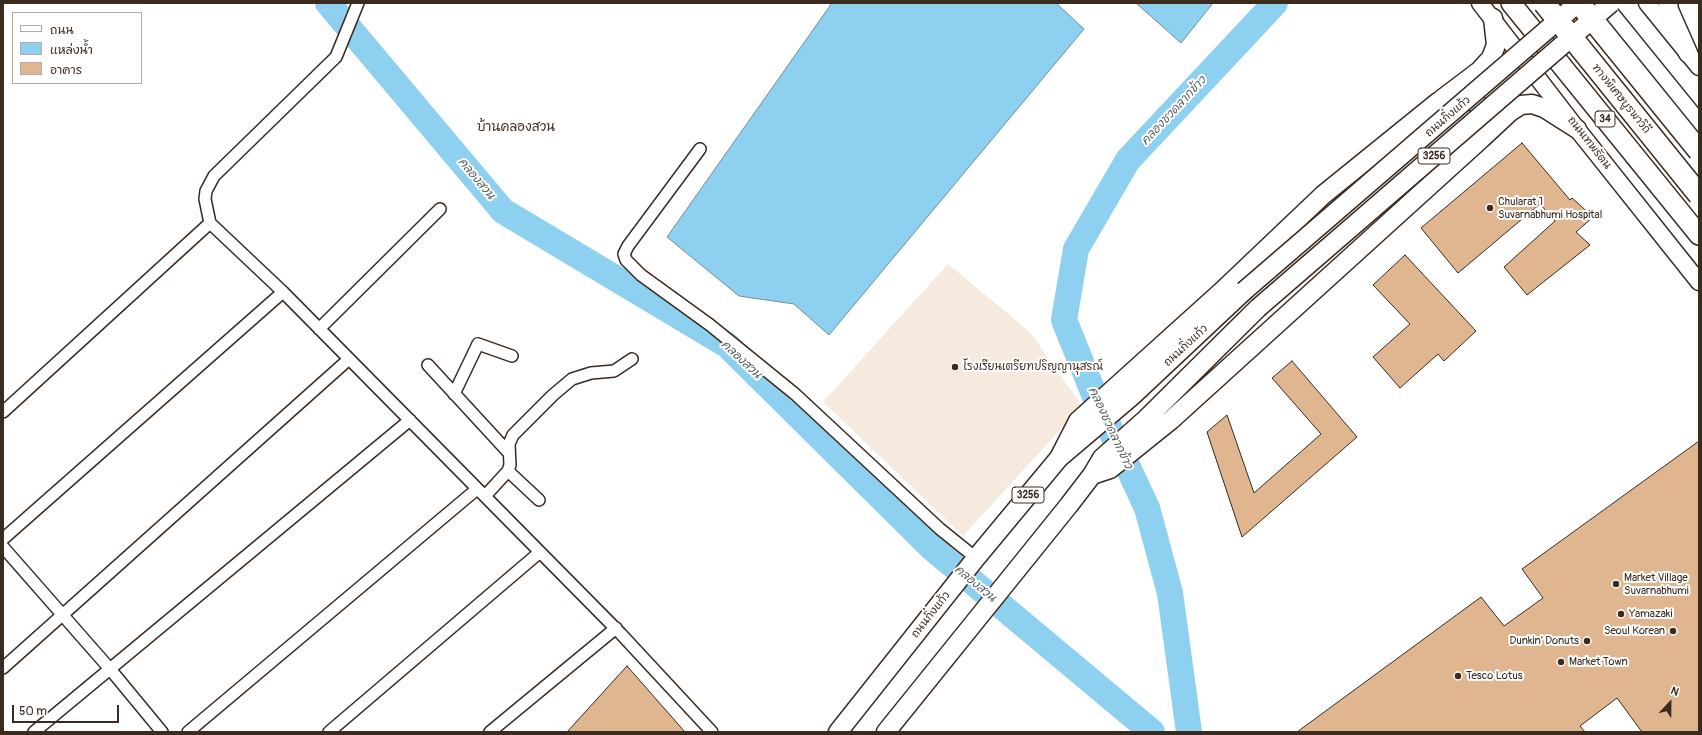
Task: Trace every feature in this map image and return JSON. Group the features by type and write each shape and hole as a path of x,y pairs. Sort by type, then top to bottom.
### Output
{"highway":[{"name":"34","path":"1511,3 1699,235"},
{"name":"ทางพิเศษบูรพาวิถี","path":"1544,3 1699,195"},
{"path":"1579,3 1699,151"},
{"path":"1600,3 1699,125"}],"main road":[{"name":"ถนนเทพรัตน","path":"1480,3 1577,129 1699,282"},
{"name":"ถนนกิ่งแก้ว","path":"838,732 975,559 1083,428 1125,390 1244,292 1579,3"},
{"name":"ถนนกิ่งแก้ว","path":"1150,426 1258,308 1611,3"},
{"path":"1647,3 1694,60"},
{"path":"1668,3 1669,10 1694,60"},
{"path":"1125,390 1323,195 1438,102 1479,71 1491,58 1496,45 1493,18"},
{"path":"1438,102 1451,95 1464,97 1476,102 1480,107 1483,119 1481,139"},
{"path":"886,732 1092,475 1150,426 1221,376 1510,112 1521,105 1532,104 1544,108 1577,129"}],"street":[{"path":"358,3 336,57 214,176 206,191 205,199 210,223 283,292 616,628 712,732"},
{"path":"700,149 628,246 624,254 626,260 641,275 710,325 795,394 940,529 975,559"},
{"path":"319,329 440,209"},
{"path":"3,412 210,223"},
{"path":"3,539 283,292"},
{"path":"454,394 478,344 512,356"},
{"path":"3,668 349,359"},
{"path":"188,732 508,471 510,465 509,444 513,435 572,379 591,373 614,371 632,359"},
{"path":"428,365 509,453"},
{"path":"34,732 410,420"},
{"path":"508,471 538,500"},
{"path":"3,547 63,614 162,732"},
{"path":"330,732 540,552"},
{"path":"490,732 616,628"}],"shaded area":[{"name":"โรงเรียนเตรียทปริญญานุสรณ์","path":"948,264 1030,332 1082,406 963,536 823,402"}],"water":[{"path":"832,3 1056,3 1084,29 829,335 794,304 739,296 667,237"},
{"path":"1136,3 1213,3 1181,43"}],"building":[{"name":"Chularat 1 Suvarnabhumi Hospital","path":"1522,143 1570,200 1572,198 1593,217 1576,232 1590,245 1527,295 1504,267 1555,221 1540,204 1458,273 1421,228"},
{"path":"1405,255 1476,331 1444,361 1438,354 1400,388 1373,357 1410,324 1373,285"},
{"path":"1292,361 1357,437 1242,537 1207,432 1227,415 1254,493 1321,434 1272,378"},
{"path":"1699,441 1699,732 1642,732 1617,698 1580,726 1585,732 1297,732 1481,597 1504,626 1543,598 1522,569"},
{"path":"627,666 685,732 567,732"}],"waterway":[{"name":"คลองสวน","path":"328,3 503,211 727,345 932,548 1152,732"},
{"name":"คลองชวดลากข้าว","path":"1189,732 1170,593 1147,508 1096,399 1064,320 1076,249 1128,160 1275,3"}],"place":[{"name":"Chularat 1 Suvarnabhumi Hospital","path":"1490,208"},
{"name":"โรงเรียนเตรียทปริญญานุสรณ์","path":"955,367"},
{"name":"Market Village Suvarnabhumi","path":"1616,584"},
{"name":"Yamazaki","path":"1621,614"},
{"name":"Seoul Korean","path":"1673,631"},
{"name":"Dunkin' Donuts","path":"1587,641"},
{"name":"Market Town","path":"1561,662"},
{"name":"Tesco Lotus","path":"1458,676"}],"district":[{"name":"บ้านคลองสวน","path":"516,128"}]}
